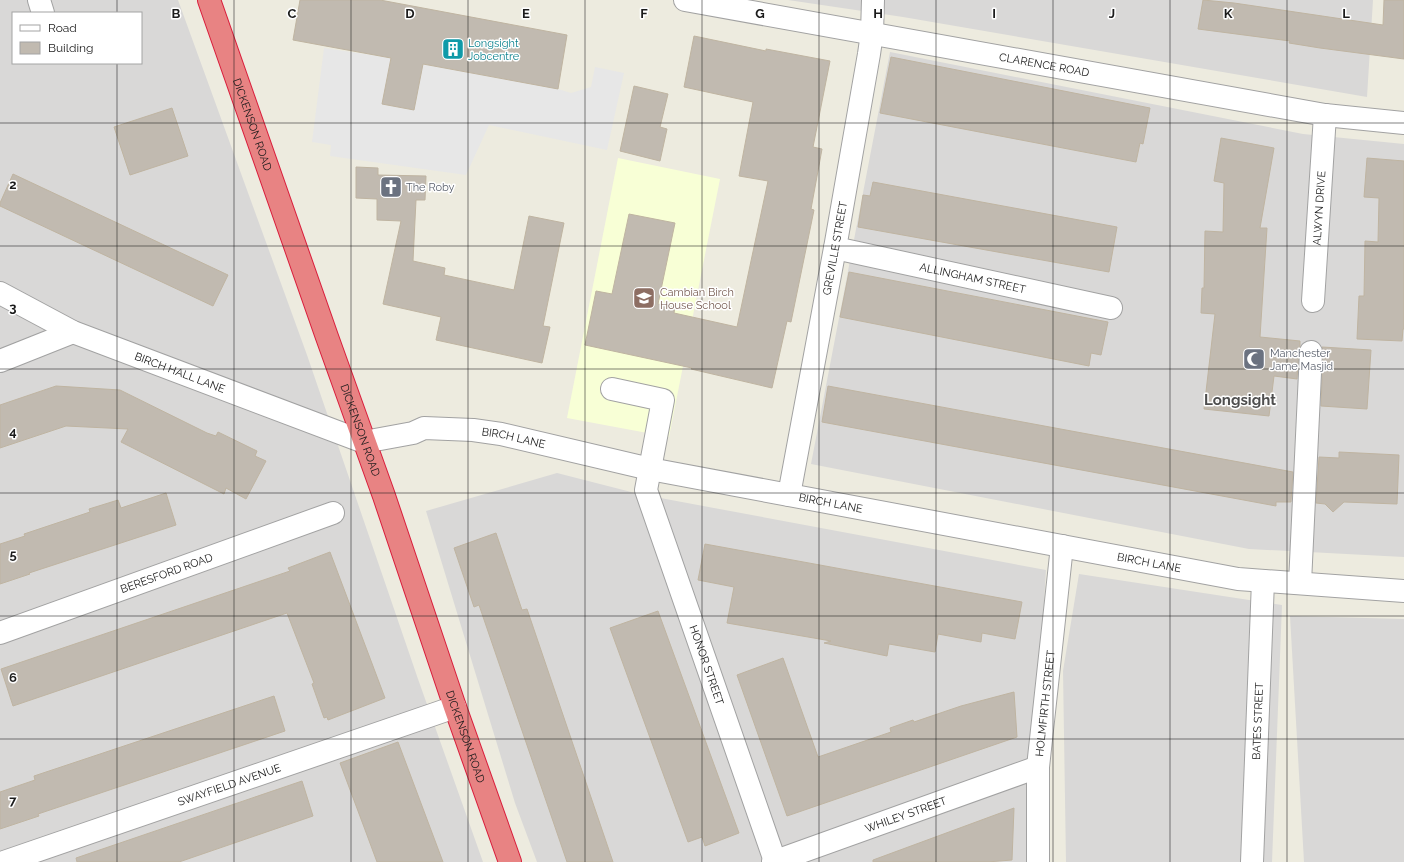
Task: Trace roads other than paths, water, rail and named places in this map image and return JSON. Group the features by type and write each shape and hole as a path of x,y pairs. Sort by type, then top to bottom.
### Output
{"highway":[{"name":"DICKENSON ROAD","path":"209,0 364,442 390,510 510,862"}],"street":[{"path":"39,0 43,12"},
{"name":"CLARENCE ROAD","path":"685,0 1326,115 1404,123"},
{"name":"GREVILLE STREET","path":"789,495 835,248 872,33 873,0"},
{"name":"ALWYN DRIVE","path":"1312,301 1326,115"},
{"name":"ALLINGHAM STREET","path":"835,248 1111,308"},
{"name":"BIRCH HALL LANE","path":"0,293 73,332 364,442"},
{"path":"0,361 73,332"},
{"path":"1300,583 1311,352"},
{"name":"HONOR STREET","path":"612,389 663,400 646,490 774,862"},
{"name":"BIRCH LANE","path":"364,442 413,433 424,428 473,430 502,434 650,469 1238,579 1404,591"},
{"name":"BERESFORD ROAD","path":"0,633 333,513"},
{"name":"HOLMFIRTH STREET","path":"1038,862 1038,766 1062,546"},
{"name":"BATES STREET","path":"1252,862 1263,581"},
{"name":"SWAYFIELD AVENUE","path":"4,862 456,707"},
{"name":"WHILEY STREET","path":"774,862 1038,766"}],"place":[{"name":"Longsight Jobcentre","path":"453,49"},
{"name":"The Roby","path":"391,187"},
{"name":"Cambian Birch House School","path":"644,298"},
{"name":"Manchester Jame Masjid","path":"1254,359"}],"district":[{"name":"Longsight","path":"1240,400"}]}
